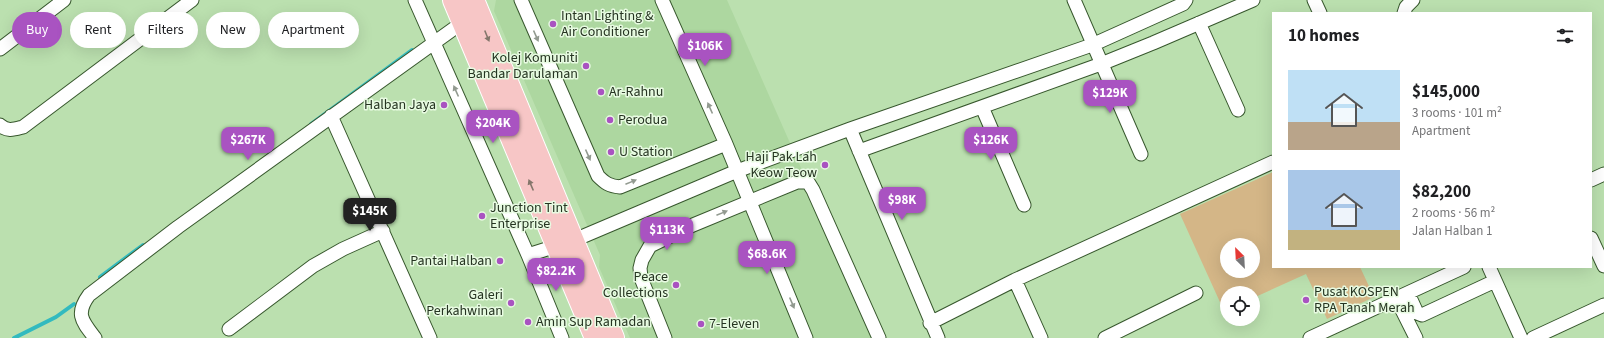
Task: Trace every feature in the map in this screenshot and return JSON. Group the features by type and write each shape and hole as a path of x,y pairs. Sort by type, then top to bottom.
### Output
{"highway":[{"path":"454,0 564,244 614,338"},
{"path":"472,0 564,244 596,338"}],"street":[{"path":"0,49 64,0"},
{"path":"0,125 14,130 23,127 192,0"},
{"path":"414,0 528,255 562,338"},
{"path":"521,0 598,176 605,183 611,186 620,187 726,144"},
{"path":"662,0 726,144 806,338"},
{"path":"1074,0 1092,45 1141,154"},
{"path":"528,255 564,244 737,171 850,129 1092,45 1183,4 1186,0"},
{"path":"859,151 1101,64 1253,0"},
{"path":"1314,0 1320,12"},
{"path":"1404,12 1406,7 1413,0"},
{"path":"95,338 84,323 81,315 81,309 89,295 178,226 463,22"},
{"path":"1199,24 1238,110"},
{"path":"982,107 1024,205"},
{"path":"331,116 383,231 426,336"},
{"path":"850,129 930,323 938,338"},
{"path":"930,323 1015,280 1272,162"},
{"path":"1592,180 1604,174"},
{"path":"665,338 641,278 640,268 645,252 650,246 657,241 797,182 808,182 814,190 879,338"},
{"path":"229,330 313,266 343,249 383,231"},
{"path":"1592,240 1604,266"},
{"path":"1316,337 1462,268"},
{"path":"1489,268 1522,338"},
{"path":"1015,280 1041,338"},
{"path":"1402,295 1417,313 1422,315 1495,281"},
{"path":"1105,338 1196,293"},
{"path":"1402,295 1416,338"},
{"path":"1533,338 1604,305"}],"shaded area":[{"path":"496,0 727,0 876,338 630,338 599,267 600,255 494,11"},
{"path":"1272,172 1272,268 1360,268 1374,297 1327,319 1306,274 1260,295 1260,286 1220,286 1220,302 1180,214"}],"waterway":[{"path":"311,124 412,50"},
{"path":"100,277 143,245"},
{"path":"14,338 56,317 74,304"}],"place":[{"name":"Intan Lighting & Air Conditioner","path":"553,24"},
{"name":"Kolej Komuniti Bandar Darulaman","path":"586,66"},
{"name":"Ar-Rahnu","path":"601,92"},
{"name":"Halban Jaya","path":"444,105"},
{"name":"Perodua","path":"610,120"},
{"name":"U Station","path":"611,152"},
{"name":"Haji Pak Lah Keow Teow","path":"825,165"},
{"name":"Junction Tint Enterprise","path":"482,216"},
{"name":"Pantai Halban","path":"500,261"},
{"name":"Peace Collections","path":"676,285"},
{"name":"Pusat KOSPEN RPA Tanah Merah","path":"1306,300"},
{"name":"Galeri Perkahwinan","path":"511,303"},
{"name":"Amin Sup Ramadan","path":"528,322"},
{"name":"7-Eleven","path":"701,324"}]}
